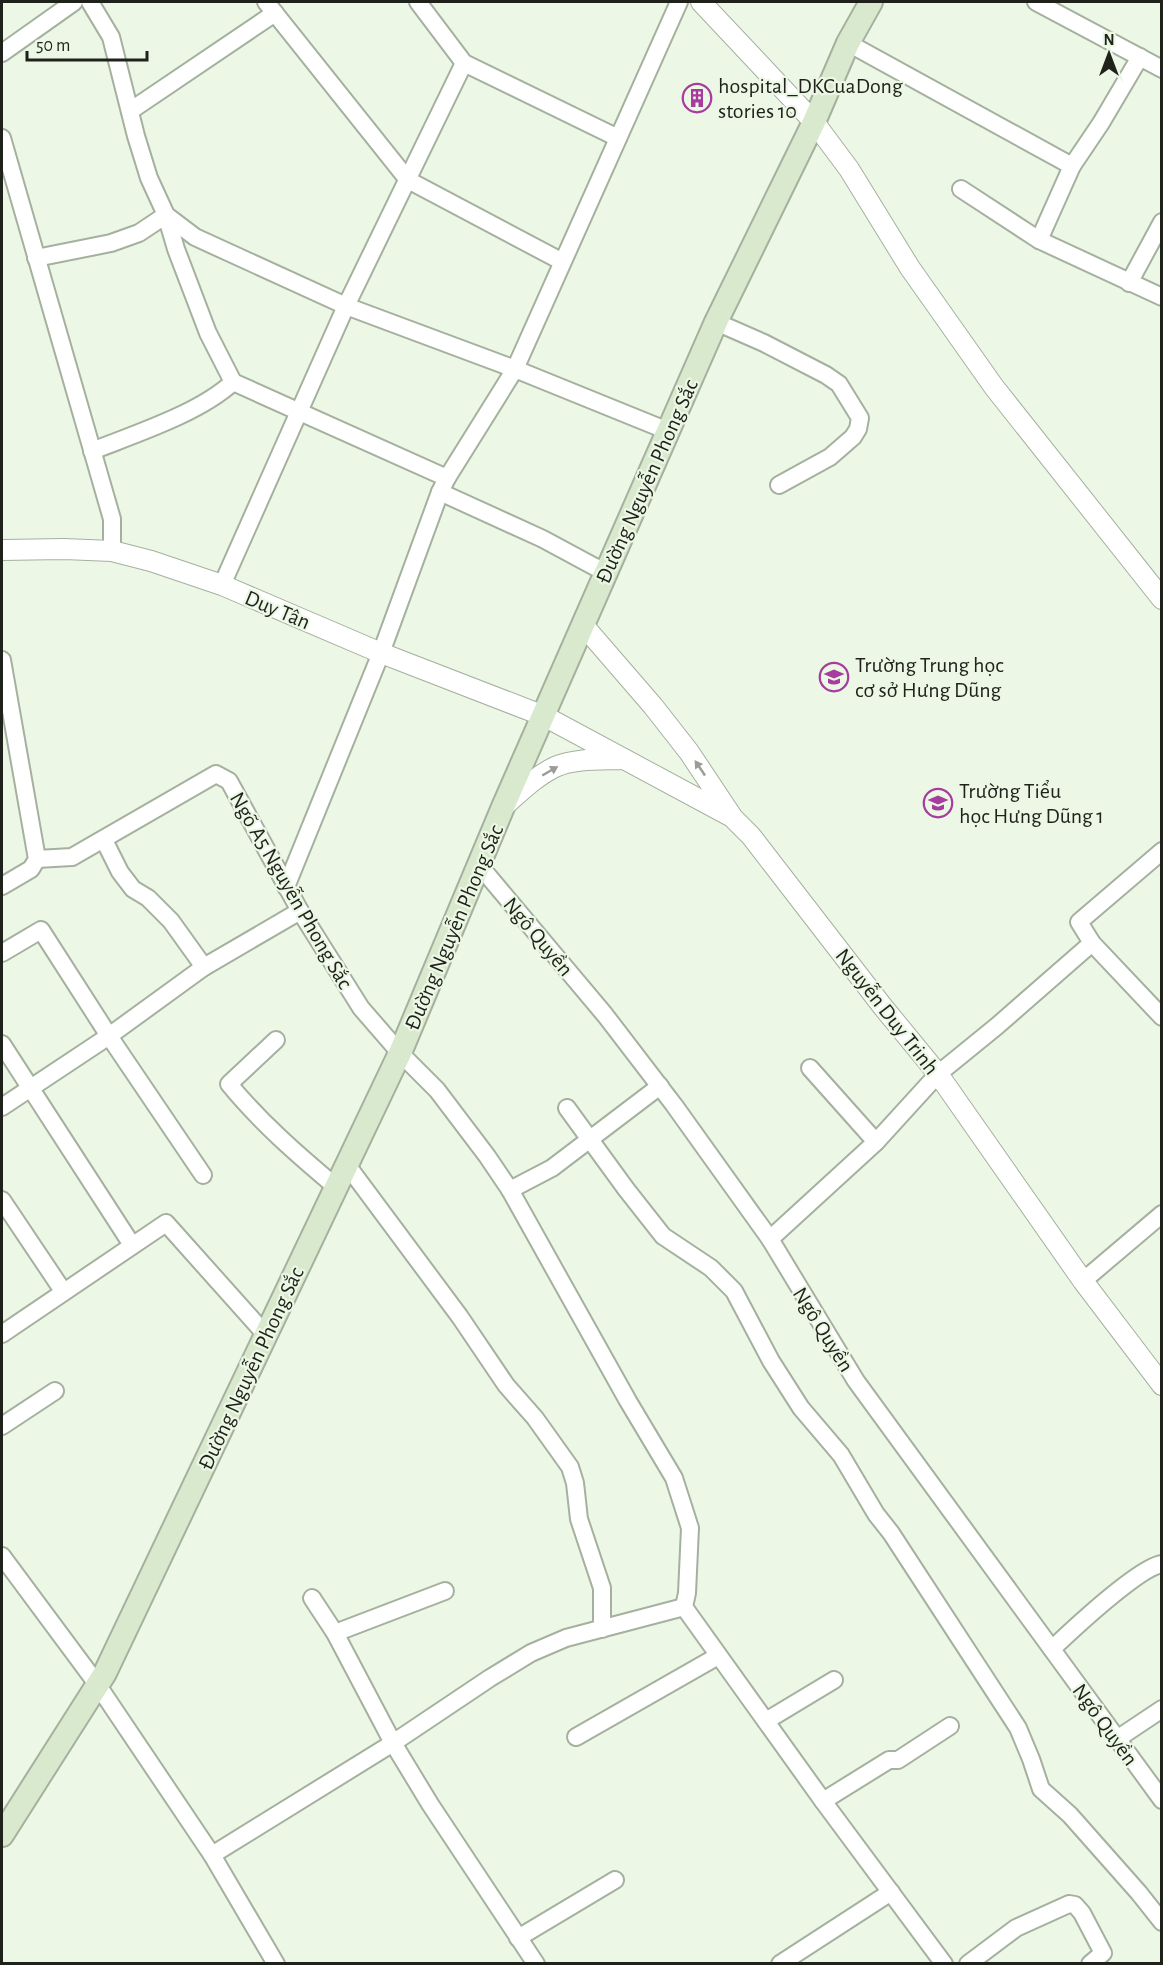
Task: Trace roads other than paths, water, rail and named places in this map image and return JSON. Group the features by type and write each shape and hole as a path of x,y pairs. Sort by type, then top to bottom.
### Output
{"main road":[{"name":"Đường Nguyễn Phong Sắc","path":"2,1834 105,1673 347,1165 400,1053 503,807 716,322 814,122 848,44 871,2"}],"street":[{"path":"2,52 74,2"},
{"path":"90,2 111,37 149,178 166,215 176,249 208,333 233,382 300,411 444,485 595,567 606,570"},
{"path":"418,2 464,63 618,138"},
{"path":"286,887 381,653 444,485 515,369 561,261 679,2"},
{"path":"701,2 814,122 854,176 916,276 994,387 1161,599"},
{"path":"1036,2 1161,69"},
{"path":"130,111 270,7 408,180 561,261"},
{"path":"848,44 1072,166"},
{"path":"1039,240 1072,166 1101,123 1140,57"},
{"path":"222,585 346,306 464,63"},
{"path":"2,138 112,519 112,551"},
{"path":"961,189 1039,240 1161,297"},
{"path":"36,258 111,243 139,233 166,215"},
{"path":"166,215 195,237 346,306 515,369 668,431"},
{"path":"1129,282 1161,222"},
{"path":"716,322 764,343 826,375 839,384 860,418 858,429 853,437 830,457 779,485"},
{"path":"92,451 196,407 233,382"},
{"name":"Duy Tân","path":"2,550 112,551 152,561 222,585 381,653 544,716"},
{"path":"583,626 653,706 689,752 732,818"},
{"path":"2,660 37,859 31,869 2,886"},
{"name":"Nguyễn Duy Trinh","path":"544,716 732,818 751,836 883,1007 938,1074 1083,1281 1160,1379"},
{"path":"503,807 556,766 581,761 626,759"},
{"name":"Ngõ A5 Nguyễn Phong Sắc","path":"37,859 72,857 216,774 229,781 286,887 361,1008 400,1053 437,1090 510,1190 628,1401 674,1478 690,1528 687,1593 684,1607"},
{"path":"104,840 120,872 133,889 148,898 171,921 204,967"},
{"path":"1161,851 1079,922 1092,943 1161,1017"},
{"name":"Ngô Quyền","path":"479,865 605,1015 660,1086 770,1239 856,1382 1161,1800"},
{"path":"2,1107 109,1036 204,967 300,911"},
{"path":"2,953 41,930 203,1175"},
{"path":"770,1239 876,1142 938,1074 1092,943"},
{"path":"276,1040 229,1084 260,1120 336,1186"},
{"path":"2,1044 132,1245"},
{"path":"810,1068 876,1142"},
{"path":"510,1190 552,1168 660,1086"},
{"path":"567,1108 663,1236 711,1268 734,1291 771,1361 801,1408 842,1455 876,1514 891,1533 1018,1728 1041,1789 1070,1815 1139,1893 1161,1922"},
{"path":"347,1165 460,1317 506,1385 535,1418 570,1467 575,1483 579,1519 602,1588 602,1629"},
{"path":"4,1210 63,1292"},
{"path":"1083,1281 1161,1214"},
{"path":"2,1334 166,1223 266,1335"},
{"path":"2,1426 55,1391"},
{"path":"2,1556 98,1684 212,1855 276,1964"},
{"path":"1052,1648 1131,1581 1146,1570 1161,1564"},
{"path":"335,1633 445,1591"},
{"path":"312,1598 335,1633 393,1743 536,1964"},
{"path":"212,1855 393,1743 531,1653 566,1638 684,1607 944,1964"},
{"path":"576,1737 718,1656"},
{"path":"766,1721 834,1680"},
{"path":"1117,1739 1161,1709"},
{"path":"823,1800 889,1760 898,1760 950,1726"},
{"path":"518,1938 615,1880"},
{"path":"780,1964 891,1892"},
{"path":"968,1964 1016,1928 1069,1904 1075,1905 1082,1913 1103,1953 1090,1964"}],"place":[{"name":"hospital_DKCuaDong stories 10","path":"697,98"},
{"name":"Trường Trung học cơ sở Hưng Dũng","path":"834,677"},
{"name":"Trường Tiểu học Hưng Dũng 1","path":"938,803"}]}
